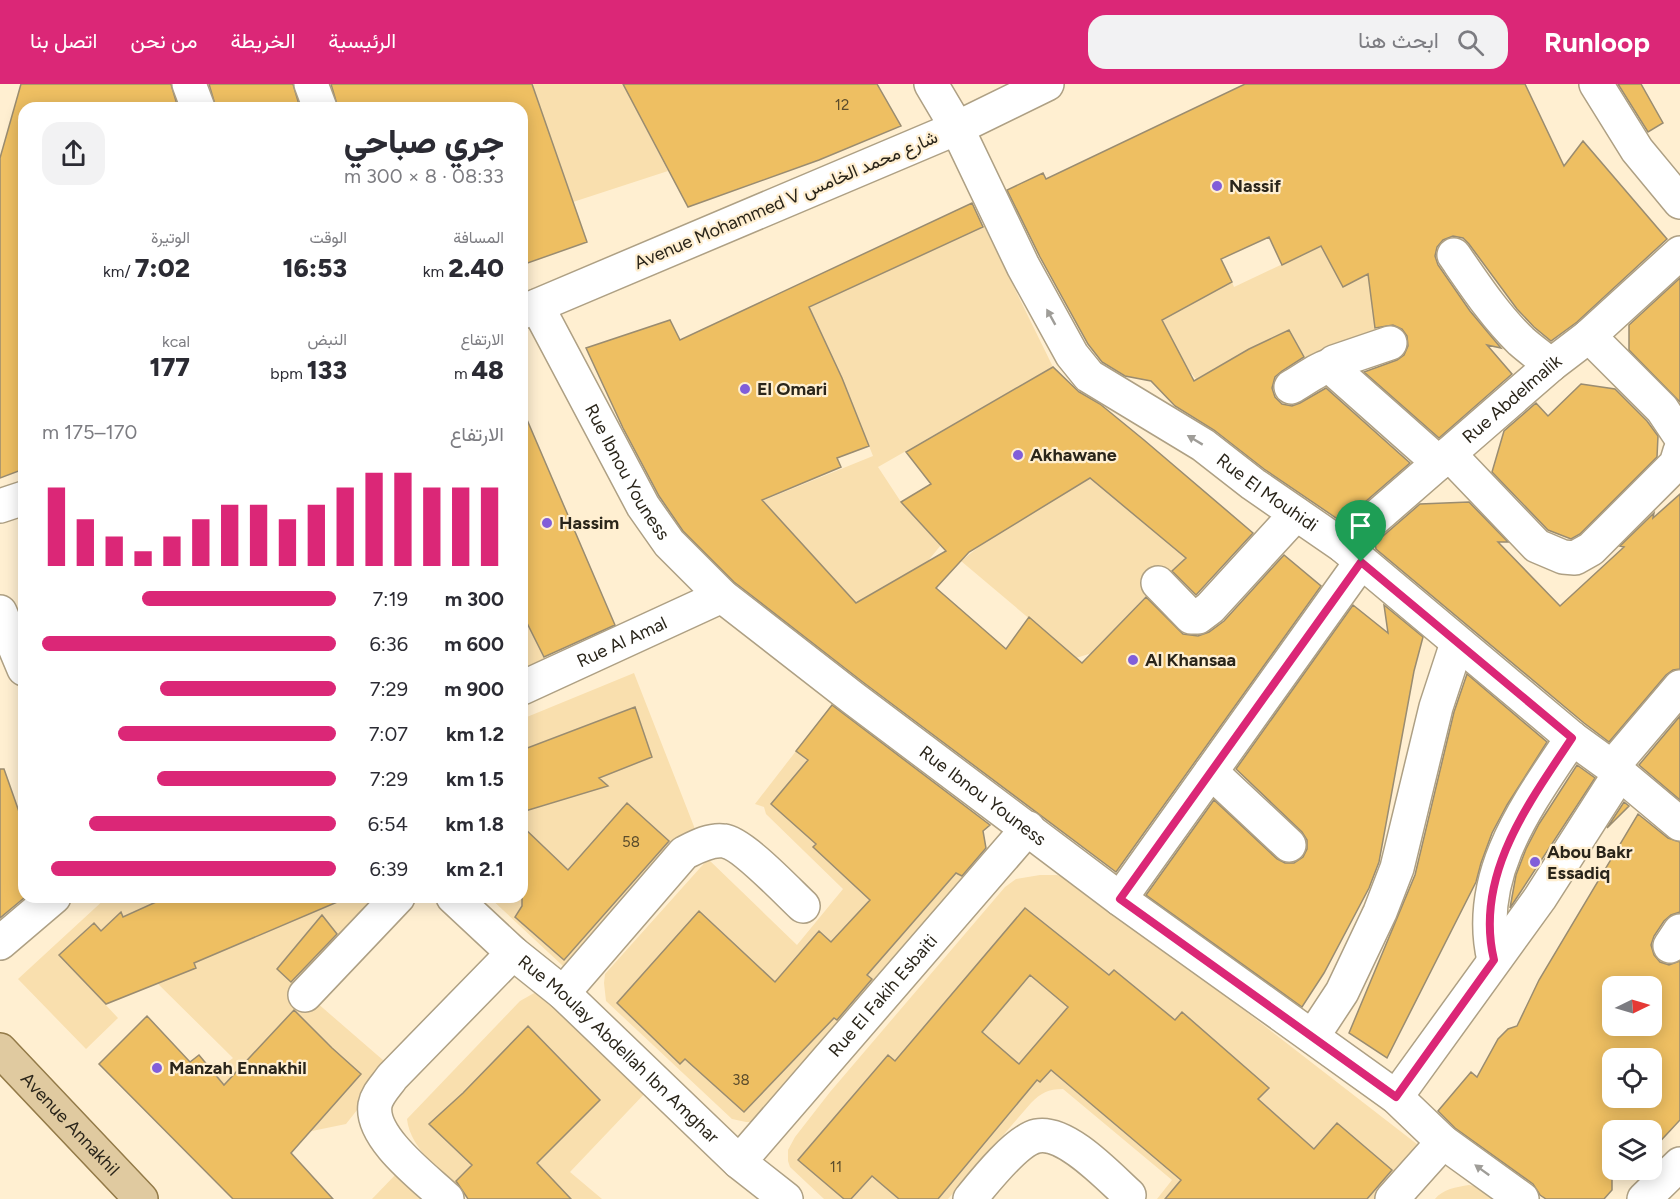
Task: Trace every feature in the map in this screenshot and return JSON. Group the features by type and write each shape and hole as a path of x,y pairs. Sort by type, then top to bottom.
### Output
{"main road":[{"name":"Avenue Annakhil","path":"0,1050 141,1199"}],"street":[{"path":"189,84 196,102"},
{"path":"311,84 318,102"},
{"name":"Rue El Mouhidi","path":"931,84 957,128 1023,266 1072,355 1089,376 1203,445 1253,484 1352,554 1572,738 1616,770 1680,824"},
{"name":"Avenue Mohammed V شارع محمد الخامس","path":"529,309 957,128 1047,84"},
{"path":"1596,84 1637,150 1680,201"},
{"name":"Rue Abdelmalik","path":"1120,899 1211,772 1352,554 1444,459 1551,365 1589,336 1680,253"},
{"path":"1454,255 1488,303 1521,340 1551,365"},
{"name":"Rue Ibnou Youness","path":"529,309 643,506 669,543 722,596 1120,899 1396,1097 1443,1142 1522,1199"},
{"path":"1589,336 1662,409 1680,436"},
{"path":"1334,369 1334,362 1390,343"},
{"path":"1291,387 1312,376 1323,367 1334,369 1444,459 1537,546 1563,557 1575,558 1592,549 1676,464 1680,451"},
{"path":"0,506 18,500"},
{"path":"1158,583 1191,617 1198,617 1210,608 1296,514"},
{"name":"Rue Al Amal","path":"528,685 722,596"},
{"path":"0,612 18,655"},
{"path":"1313,1036 1342,992 1380,912 1396,868 1436,708 1457,643"},
{"path":"1396,1097 1540,898 1616,770 1680,687"},
{"path":"1494,960 1489,938 1489,920 1490,897 1497,872 1526,807 1572,738"},
{"path":"1211,772 1289,845"},
{"name":"Rue El Fakih Esbaiti","path":"739,1162 1028,828"},
{"path":"563,993 684,853 708,842 725,840 736,847 756,862 803,906"},
{"path":"0,943 47,903"},
{"path":"305,995 392,903"},
{"name":"Rue Moulay Abdellah Ibn Amghar","path":"459,903 513,953 563,993 739,1162 786,1199"},
{"path":"447,1199 390,1144 380,1129 375,1106 378,1097 392,1077 513,953"},
{"path":"970,1199 1018,1147 1030,1138 1039,1135 1050,1137 1080,1152 1129,1195"},
{"path":"1392,1199 1443,1142"},
{"path":"1644,1199 1680,1164"}],"shaded area":[{"path":"532,84 623,84 668,171 573,202"},
{"path":"984,226 1053,367 878,467 901,502 941,545 927,562 856,603 762,501 873,456 848,393 809,307"},
{"path":"1321,246 1343,287 1368,274 1377,340 1311,370 1289,330 1249,349 1197,380 1181,362 1161,318 1232,282 1234,287"},
{"path":"1090,478 1186,558 1158,583 1092,653 1076,658 961,561 985,542"},
{"path":"528,625 547,664 528,672"},
{"path":"634,673 695,829 683,836 568,966 563,966 495,903 528,903 528,717"},
{"path":"796,751 967,880 755,1122 746,1122 732,1119 606,1001 605,974 708,859 797,945 843,889 766,814 764,807 755,804"},
{"path":"1057,875 1072,881 1222,993 1422,1148 1376,1199 1157,1199 1172,1180 1063,1089 1058,1089 1045,1092 1031,1103 948,1199 824,1199 790,1167 788,1150 795,1137 830,1092 1005,887 1016,879"},
{"path":"100,903 370,903 340,937 316,1002 391,1067 346,1124 278,1138 273,1142 214,1073 233,1058 148,974 121,912 101,931 93,923 59,955 118,1018 86,1049 18,979"},
{"path":"536,992 549,996 648,1090 570,1172 602,1199 468,1199 422,1152 410,1130 407,1119 520,1001"},
{"path":"399,1171 426,1199 372,1199"},
{"path":"1469,1185 1486,1188 1501,1199 1435,1199 1446,1191"}],"building":[{"path":"21,84 171,84 176,102 18,102 18,471 0,478 0,158"},
{"path":"209,84 293,84 298,102 214,102"},
{"path":"331,84 532,84 587,242 528,263 528,102 336,102"},
{"path":"623,84 877,84 901,126 819,160 688,207"},
{"path":"1245,84 1525,84 1564,166 1583,141 1667,239 1577,322 1551,341 1517,309 1463,238 1453,236 1443,240 1437,247 1435,256 1438,265 1470,311 1501,348 1487,345 1512,374 1439,438 1364,372 1397,360 1404,355 1408,346 1407,336 1402,329 1393,325 1375,328 1368,274 1343,287 1321,246 1282,265 1269,237 1221,259 1232,282 1162,320 1194,381 1249,349 1289,330 1304,357 1275,377 1272,388 1275,397 1282,404 1292,406 1326,388 1410,463 1342,522 1264,469 1214,430 1175,406 1151,381 1125,376 1102,362 1088,344 1040,257 1007,190 1043,173 1046,179"},
{"path":"1618,84 1641,84 1663,123 1648,132"},
{"path":"972,203 983,227 809,307 842,378 869,446 837,458 841,467 762,500 856,603 946,551 901,502 931,484 906,452 1053,367 1079,392 1100,404 1253,533 1196,595 1172,571 1186,558 1090,478 969,552 936,588 1006,649 1029,617 1082,663 1146,597 1183,634 1198,636 1209,632 1224,621 1284,555 1321,586 1116,872 864,683 734,582 683,531 659,496 623,428 586,348 670,320 680,340"},
{"path":"1680,278 1680,402 1629,350 1629,325"},
{"path":"1581,384 1615,389 1647,421 1658,436 1657,457 1580,534 1571,539 1548,530 1492,472 1504,431 1536,403 1548,416"},
{"path":"528,422 615,625 544,657 528,625"},
{"path":"1680,494 1680,669 1673,670 1666,675 1609,742 1376,549 1375,543 1420,504 1469,502 1508,542 1498,542 1560,606 1624,547 1620,546 1654,513 1653,518"},
{"path":"1353,605 1388,633 1384,605 1423,637 1414,671 1379,862 1369,888 1324,973 1302,1007 1146,895 1214,800 1277,859 1285,863 1294,863 1303,857 1307,849 1307,840 1302,832 1236,769"},
{"path":"1467,674 1547,742 1492,833 1476,882 1387,1058 1349,1033 1415,875 1454,712"},
{"path":"832,705 990,825 983,831 986,848 962,876 956,873 867,975 872,979 837,1020 834,1018 744,1112 685,1059 680,1064 617,1003 699,911 775,982 819,931 831,942 870,900 813,847 816,844 771,804 808,760 796,751"},
{"path":"635,707 652,757 599,778 608,786 528,810 528,748"},
{"path":"1680,716 1680,800 1639,765"},
{"path":"1577,765 1595,778 1510,908 1516,875 1526,849 1539,824"},
{"path":"0,769 4,769 18,809 18,903 0,918"},
{"path":"1624,802 1629,806 1607,828"},
{"path":"627,803 669,841 564,960 515,917 522,903 528,903 528,832 568,870"},
{"path":"1638,814 1668,838 1680,842 1680,912 1664,921 1651,945 1654,955 1660,962 1669,965 1680,961 1680,1120 1662,1139 1662,1120 1602,1120 1602,1180 1612,1180 1612,1190 1604,1199 1546,1199 1540,1195 1533,1184 1455,1128 1438,1111 1471,1072 1477,1077 1498,1039 1508,1029 1517,1026 1539,980"},
{"path":"154,903 335,903 194,963 196,968 106,1004 59,955 94,923 101,931 121,912 123,917"},
{"path":"1025,908 1109,975 1114,970 1175,1020 1182,1012 1269,1088 1258,1099 1314,1149 1337,1123 1392,1170 1367,1199 1165,1199 1181,1180 1051,1070 1040,1082 1037,1080 938,1199 899,1199 872,1176 851,1199 844,1199 798,1160 888,1055 895,1061","holes":["1030,975 1068,1007 1019,1064 982,1032"]},
{"path":"322,915 337,934 291,982 277,969"},
{"path":"294,1010 361,1074 291,1153 333,1199 233,1199 99,1064 147,1016 190,1062 199,1055 224,1085"},
{"path":"528,1026 600,1100 537,1163 571,1199 468,1199 456,1181 472,1165 429,1124 463,1093"}],"place":[{"name":"Nassif","path":"1217,186"},
{"name":"El Omari","path":"745,389"},
{"name":"Akhawane","path":"1018,455"},
{"name":"Hassim","path":"547,523"},
{"name":"Al Khansaa","path":"1133,660"},
{"name":"Abou Bakr Essadiq","path":"1535,862"},
{"name":"Manzah Ennakhil","path":"157,1068"}],"route":[{"path":"1361,562 1572,738 1526,807 1497,872 1490,897 1489,920 1489,938 1494,960 1396,1097 1120,899 1361,562"}]}
